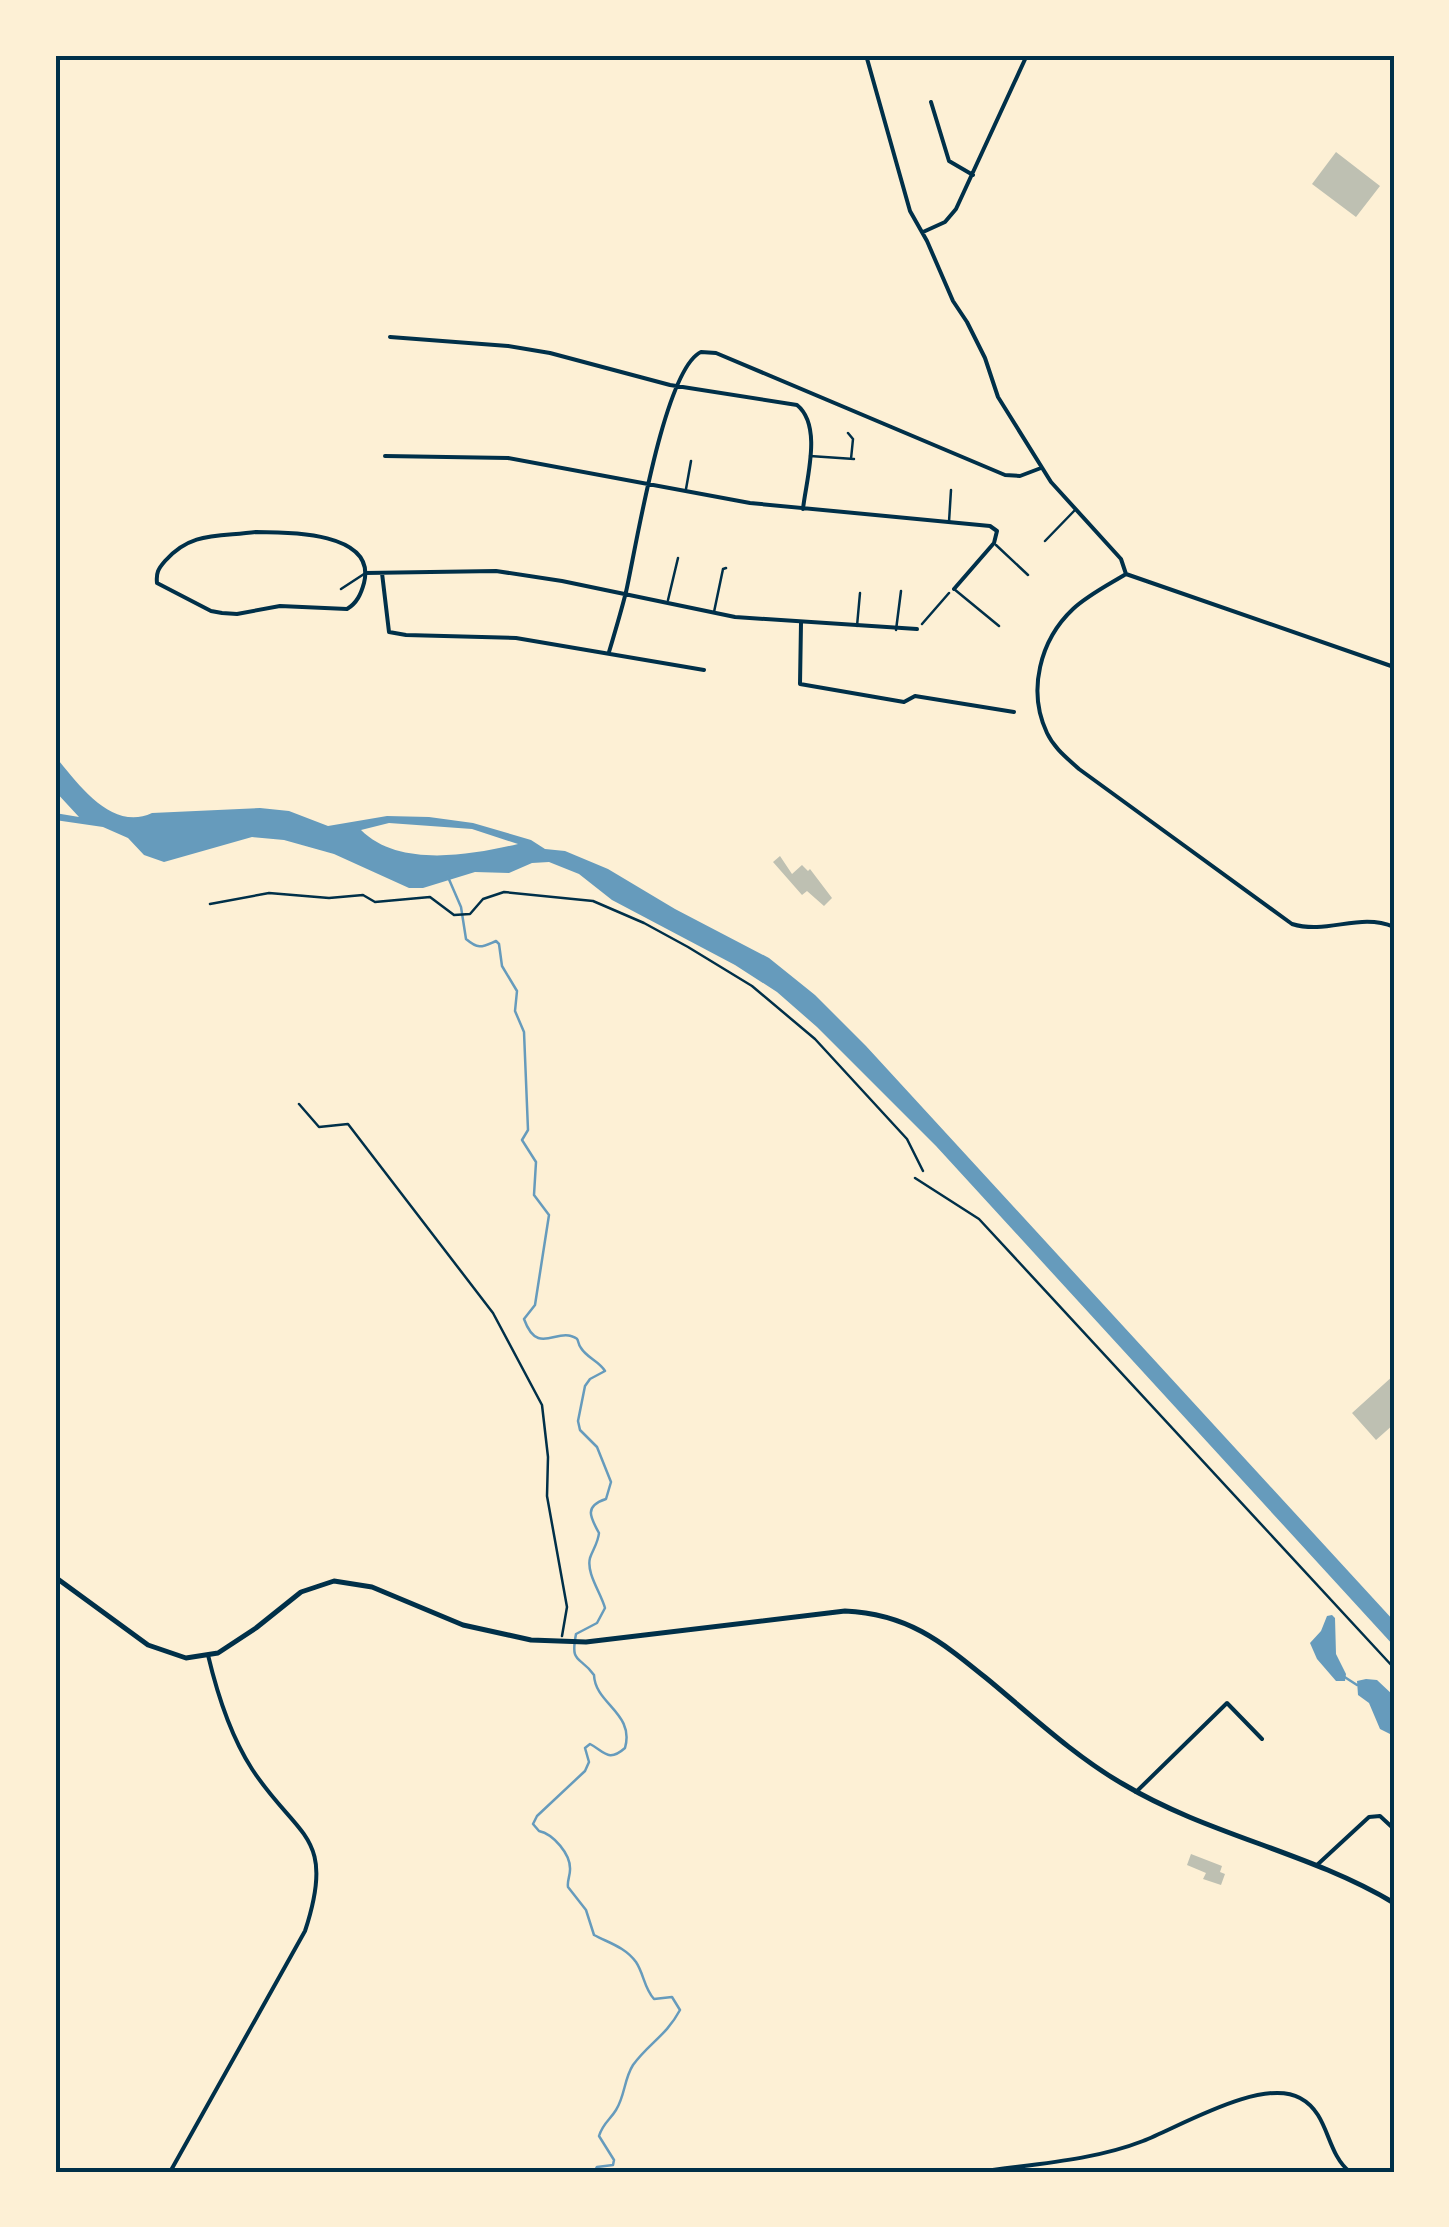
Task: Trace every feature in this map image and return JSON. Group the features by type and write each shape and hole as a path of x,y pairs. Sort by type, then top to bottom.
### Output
{"street":[{"path":"866,55 910,210 984,358 998,397 1041,468 1120,560 1126,574 1394,666"},
{"path":"923,232 944,222 956,209 1027,55"},
{"path":"931,102 949,160 972,175"},
{"path":"390,337 536,350 679,386 797,405 809,419 802,509"},
{"path":"609,652 626,595 663,426 693,355 716,352 1006,475 1020,476 1041,468"},
{"path":"384,456 508,458 686,492 802,509 990,526 996,531 994,543 954,589"},
{"path":"256,532 345,544 362,558 365,574 356,604 348,610 280,606 236,614 211,611 155,579 179,545 190,540 256,532"},
{"path":"365,574 496,572 714,613 917,630"},
{"path":"382,573 389,632 406,636 516,638 704,670"},
{"path":"1126,574 1075,607 1057,626 1046,646 1038,694 1048,734 1060,752 1292,924 1316,928 1372,920 1394,927"},
{"path":"801,623 800,684 904,702 915,696 1014,712"},
{"path":"55,1577 148,1645 186,1658 208,1655 238,1641 301,1592 334,1582 372,1587 464,1625 514,1637 563,1642 845,1611 883,1615 934,1636 1093,1764 1136,1792 1317,1865 1394,1903"},
{"path":"170,2172 304,1931 316,1898 312,1846 300,1825 252,1770 216,1689 208,1655"},
{"path":"1136,1792 1227,1703 1262,1739"},
{"path":"1317,1865 1369,1816 1380,1816 1394,1829"},
{"path":"978,2172 1093,2154 1140,2142 1254,2094 1277,2090 1300,2098 1316,2111 1334,2155 1350,2172"}],"lane":[{"path":"809,456 852,459 853,439 848,433"},
{"path":"686,492 691,462"},
{"path":"950,522 952,490"},
{"path":"1045,541 1076,510"},
{"path":"994,543 1028,575"},
{"path":"667,604 678,558"},
{"path":"714,613 726,568"},
{"path":"341,588 365,574"},
{"path":"954,589 999,626"},
{"path":"896,630 901,591"},
{"path":"857,627 860,593"}],"path":[{"path":"917,630 954,589"},
{"path":"210,904 268,892 329,898 363,894 375,902 430,897 455,915 469,914 483,899 504,892 593,902 644,923 752,986 815,1039 908,1139 923,1171"},
{"path":"298,1104 318,1127 348,1124 493,1313 542,1405 548,1457 547,1496 568,1607 563,1642"},
{"path":"915,1178 979,1219 1394,1668"}],"water":[{"path":"55,756 97,802 123,816 260,808 289,811 328,826 387,816 473,823 531,840 545,849 565,851 608,869 769,958 815,995 866,1046 1394,1621 1394,1646 936,1146 817,1027 777,992 735,965 612,900 579,874 549,862 532,863 509,873 475,872 423,888 409,888 334,854 284,840 252,837 164,862 144,855 128,838 103,827 55,820 55,813 79,817 55,791","holes":["389,823 472,829 518,844 479,852 415,854 395,850 361,830"]},
{"path":"1332,1615 1336,1654 1346,1674 1345,1681 1336,1681 1317,1659 1310,1643 1327,1616"},
{"path":"1377,1680 1394,1696 1394,1736 1380,1729 1369,1703 1358,1695 1357,1681"}],"building":[{"path":"1336,152 1380,186 1356,217 1312,184"},
{"path":"780,856 792,874 802,865 810,869 832,898 824,906 807,891 802,895 773,862"},
{"path":"1394,1375 1394,1424 1376,1440 1352,1413"},
{"path":"1191,1854 1222,1866 1220,1872 1225,1874 1221,1885 1203,1879 1206,1873 1187,1865"}],"waterway":[{"path":"448,877 461,907 466,939 478,946 496,941 499,944 502,966 517,991 515,1011 524,1032 528,1130 522,1140 536,1162 534,1195 549,1215 535,1305 524,1319 540,1339 565,1335 576,1338 605,1371 585,1386 578,1421 580,1430 597,1447 611,1482 606,1499 594,1505 591,1513 599,1533 590,1570 605,1608 597,1623 576,1634 574,1651 594,1675 627,1736 625,1748 614,1755 590,1744 585,1748 589,1762 585,1771 533,1824 564,1851 570,1864 568,1887 586,1910 594,1935 632,1957 654,1999 672,1997 680,2010 630,2070 619,2105 599,2136 614,2160 613,2165 597,2167 594,2172"},
{"path":"1343,1676 1357,1685"}]}
